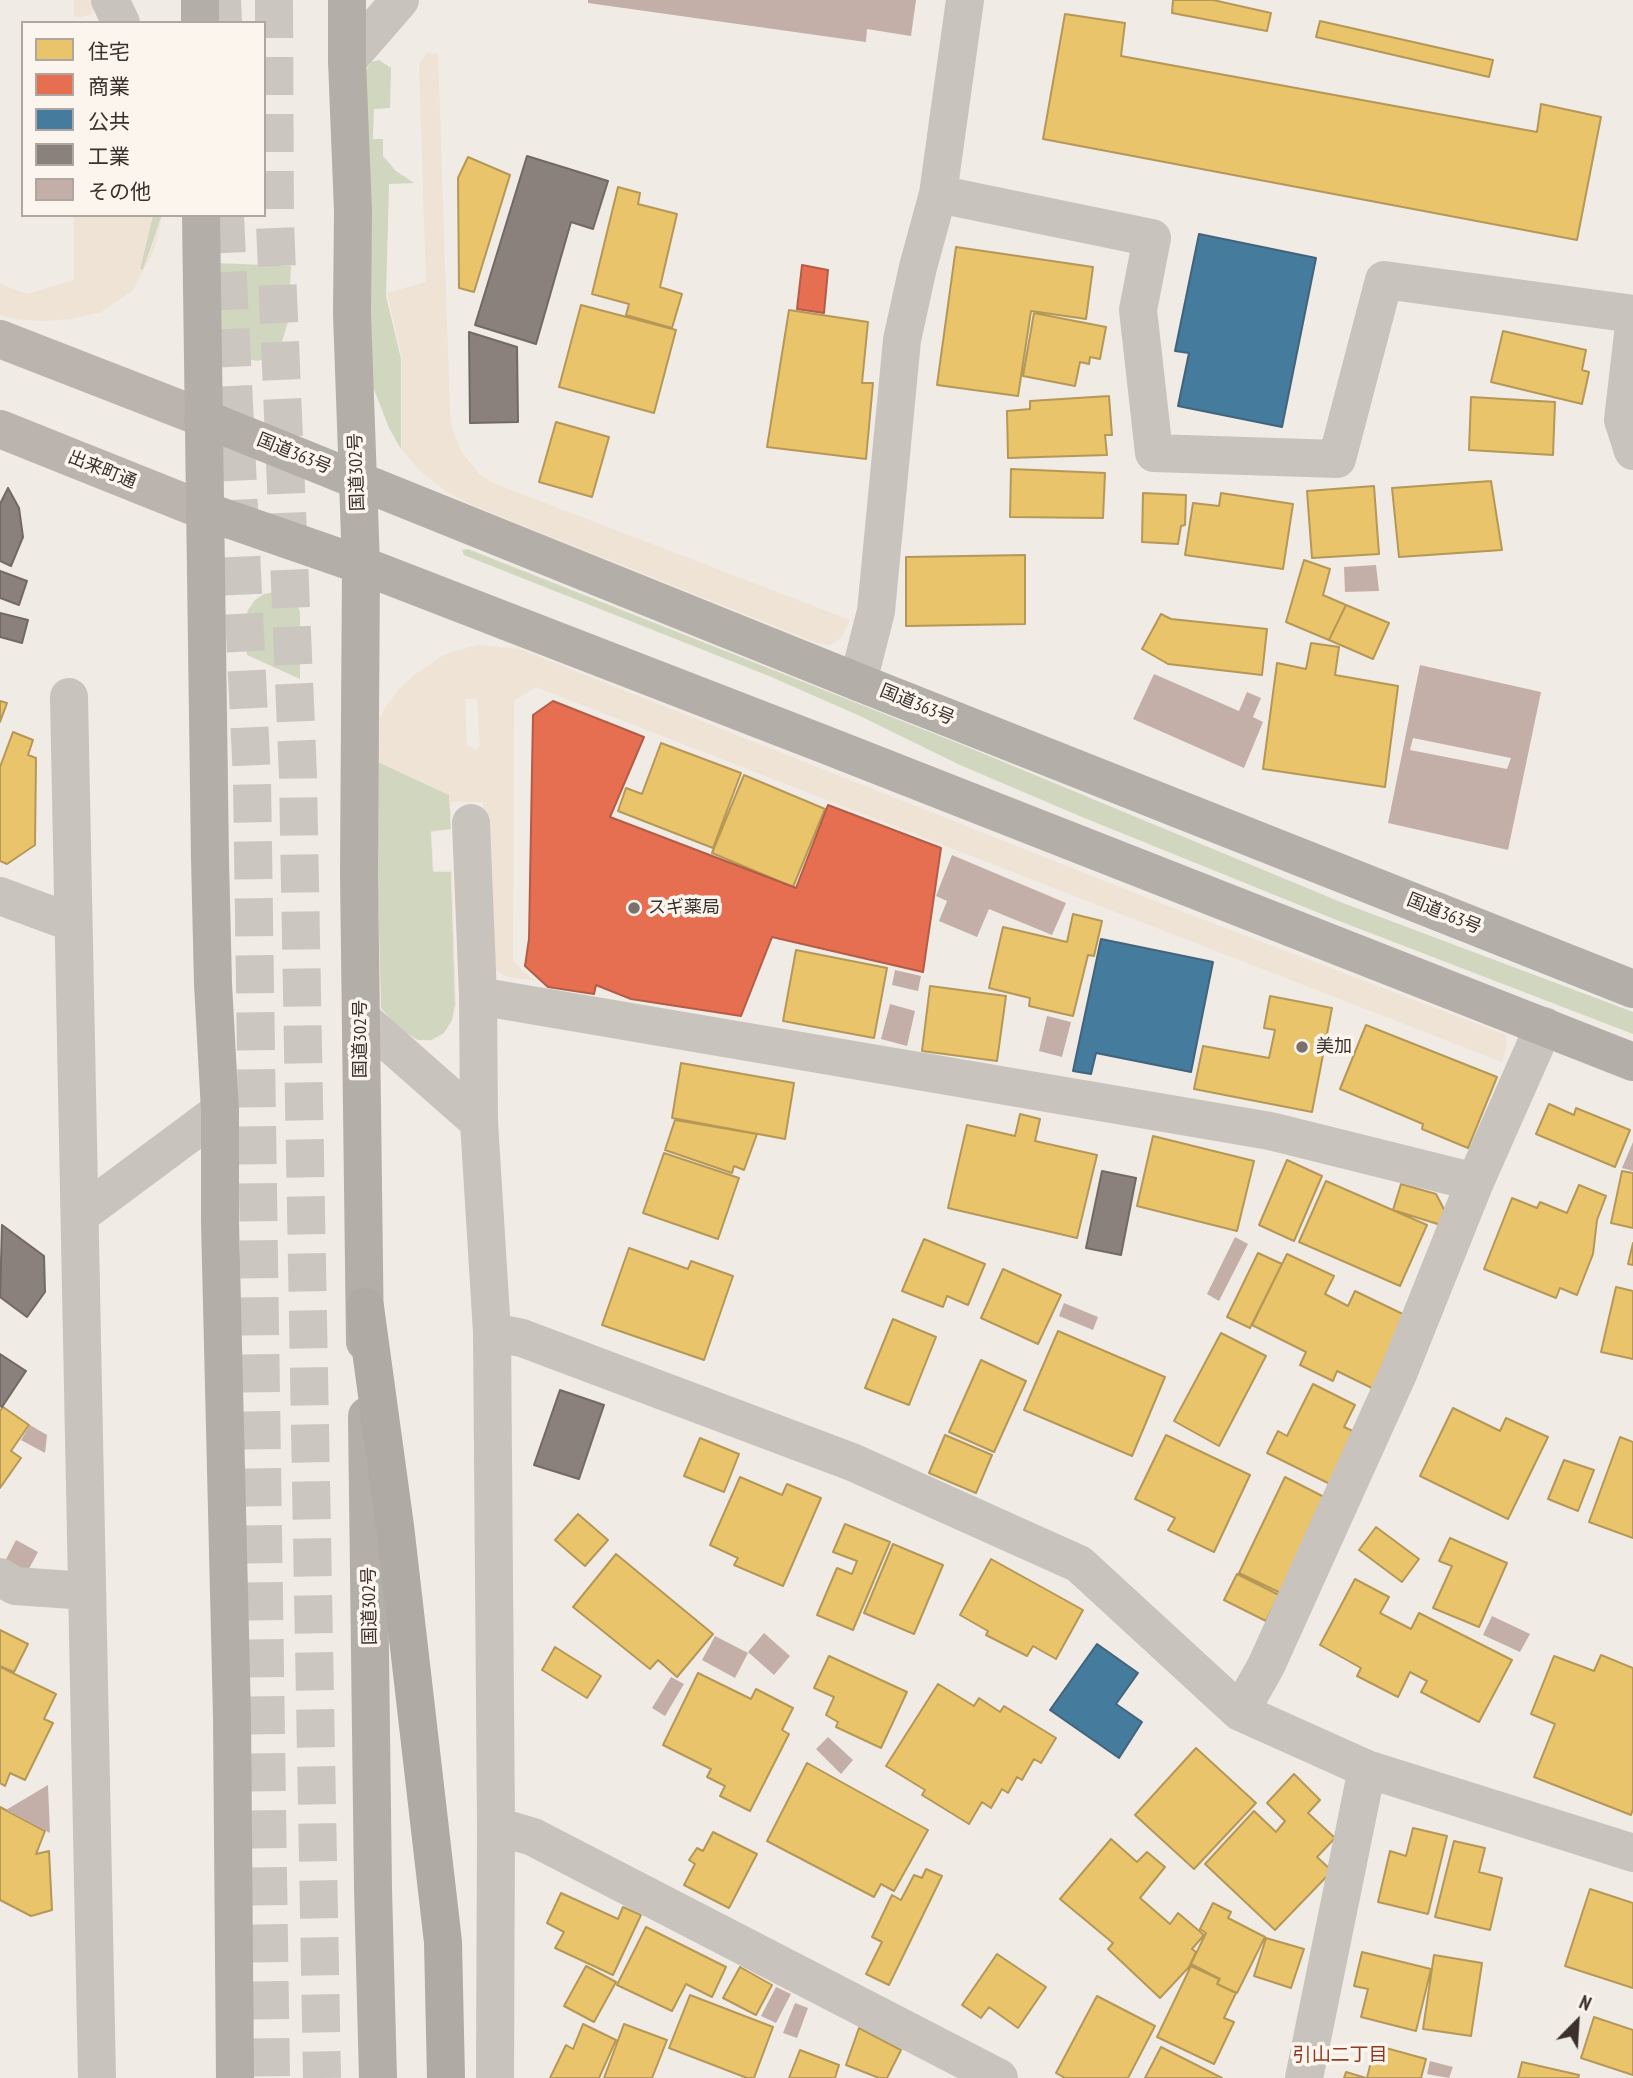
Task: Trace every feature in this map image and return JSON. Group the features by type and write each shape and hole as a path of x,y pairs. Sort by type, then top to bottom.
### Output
{"highway":[{"path":"200,0 200,21"},
{"name":"国道302号","path":"347,0 356,479 361,565 359,874 378,2078"},
{"path":"201,217 214,984 220,1111 220,1222 232,1716 235,2078"},
{"name":"国道363号","path":"203,418 1633,989"},
{"path":"205,511 361,565 1633,1062"},
{"path":"365,1307 395,1527 443,1942 446,2078"}],"main road":[{"path":"0,339 203,418"},
{"name":"出来町通","path":"0,429 205,511"}],"street":[{"path":"110,0 120,21"},
{"path":"347,61 400,0"},
{"path":"859,682 876,611 902,340 938,194 965,0"},
{"path":"938,194 1152,239 1138,310 1154,453 1337,459 1384,280 1633,314"},
{"path":"1633,334 1623,420 1633,450"},
{"path":"69,697 97,2078"},
{"path":"464,841 478,996 479,1122 492,1332 495,2078"},
{"path":"0,897 73,923"},
{"path":"478,996 1270,1131 1475,1182"},
{"path":"361,1018 479,1122"},
{"path":"1240,1712 1266,1666 1398,1374 1475,1182 1544,1026"},
{"path":"80,1215 220,1111"},
{"path":"492,1332 522,1338 852,1462 1079,1564 1240,1712 1367,1769 1633,1853"},
{"path":"0,1577 15,1586 87,1591"},
{"path":"1304,2078 1367,1769"},
{"path":"496,1826 533,1838 999,2078"}],"green space":[{"path":"379,60 391,68 390,108 374,109 373,139 383,139 383,156 396,171 414,183 389,184 386,296 401,359 401,449 389,428 370,379 359,83 371,62"},
{"path":"153,217 161,217 143,270 140,269"},
{"path":"214,263 291,266 288,322 281,345 269,357 258,361 242,358 223,346 216,323"},
{"path":"468,549 965,746 1343,903 1633,1012 1633,1034 1334,919 1082,817 960,765 860,716 769,676 464,555 462,550"},
{"path":"275,592 296,602 300,612 300,679 247,655 248,610 255,600 264,594"},
{"path":"374,760 449,795 451,829 431,832 433,871 451,872 455,1005 452,1020 444,1033 431,1040 418,1040 399,1029 381,1008"}],"shaded area":[{"path":"74,0 94,0 92,14 74,17"},
{"path":"427,53 438,54 450,414 452,428 462,453 480,475 493,483 850,620 838,641 828,645 817,643 470,504 447,492 420,471 402,450 402,358 387,293 426,282 419,64"},
{"path":"74,217 153,217 140,268 143,270 162,217 154,251 132,291 101,312 71,319 42,321 0,315 0,284 27,294 74,280"},
{"path":"478,645 520,649 1155,901 1506,1035 1507,1045 1502,1062 536,687 514,701 513,961 532,979 541,981 507,977 491,964 483,802 451,802 451,829 449,795 374,760 381,1008 389,1017 380,1008 372,755 376,725 401,687 445,654","holes":["477,698 480,745 476,750 467,745 465,699"]},
{"path":"431,834 434,871 452,870 456,1005 453,1020 444,1034 432,1041 418,1040 431,1040 444,1033 452,1020 455,1004 451,872 433,872"}],"building: 住宅":[{"path":"1173,0 1213,0 1271,13 1267,31 1172,13"},
{"path":"1065,14 1125,23 1121,56 1537,132 1541,104 1601,117 1577,240 1043,139"},
{"path":"1320,21 1493,60 1489,77 1316,37"},
{"path":"468,157 510,175 474,292 459,288 458,178"},
{"path":"618,187 640,193 638,204 677,214 660,287 682,294 672,328 626,315 629,304 592,294"},
{"path":"956,247 1093,267 1086,319 1031,311 1018,396 937,385"},
{"path":"581,305 676,330 654,413 559,387"},
{"path":"789,310 868,322 862,383 873,383 866,459 767,447"},
{"path":"1034,313 1106,327 1100,359 1090,357 1089,364 1080,362 1075,386 1023,376"},
{"path":"1503,331 1586,350 1582,370 1589,372 1582,404 1491,382"},
{"path":"1109,396 1112,435 1105,435 1107,455 1008,458 1007,411 1030,409 1030,401"},
{"path":"1471,397 1555,402 1553,455 1469,450"},
{"path":"556,422 609,437 592,497 539,482"},
{"path":"1011,469 1105,473 1103,518 1010,517"},
{"path":"1491,481 1502,550 1399,557 1392,488"},
{"path":"1374,486 1379,554 1312,558 1307,491"},
{"path":"1143,493 1186,495 1185,525 1181,526 1178,544 1142,542"},
{"path":"1221,493 1293,504 1283,569 1185,555 1193,503 1219,506"},
{"path":"1025,555 1025,624 906,626 906,557"},
{"path":"1304,560 1330,569 1323,595 1346,605 1329,640 1286,622"},
{"path":"1346,605 1389,623 1373,659 1329,640"},
{"path":"1161,614 1171,619 1267,629 1262,675 1168,664 1142,649"},
{"path":"1311,643 1339,647 1335,675 1398,686 1385,787 1263,769 1277,663 1306,669"},
{"path":"0,701 7,703 0,722"},
{"path":"13,732 33,740 28,755 36,758 35,845 7,864 0,861 0,767"},
{"path":"661,743 741,773 713,848 618,811 626,788 642,794"},
{"path":"744,775 825,809 793,887 712,853"},
{"path":"1073,914 1102,921 1094,956 1088,955 1073,1016 1029,1006 1030,998 989,988 1003,927 1067,942"},
{"path":"796,950 887,968 874,1038 783,1021"},
{"path":"930,986 1006,996 997,1061 922,1051"},
{"path":"1270,996 1332,1008 1312,1112 1194,1089 1203,1046 1269,1058 1275,1030 1264,1028"},
{"path":"1366,1025 1497,1077 1468,1148 1422,1129 1423,1124 1340,1089"},
{"path":"681,1063 794,1083 785,1139 672,1118"},
{"path":"1549,1104 1574,1115 1576,1108 1630,1130 1615,1167 1536,1134"},
{"path":"1020,1114 1040,1119 1035,1141 1097,1155 1077,1238 948,1208 967,1125 1015,1136"},
{"path":"675,1120 757,1134 744,1170 734,1166 732,1173 665,1150"},
{"path":"1153,1136 1254,1161 1237,1231 1137,1206"},
{"path":"664,1153 739,1178 718,1239 643,1213"},
{"path":"1287,1160 1322,1176 1294,1241 1259,1225"},
{"path":"1622,1171 1633,1173 1633,1228 1611,1223"},
{"path":"1326,1181 1427,1225 1400,1286 1299,1242"},
{"path":"1401,1184 1436,1194 1447,1215 1444,1226 1393,1210"},
{"path":"1579,1185 1606,1196 1597,1220 1593,1254 1577,1295 1560,1288 1556,1298 1484,1269 1512,1198 1537,1208 1540,1202 1567,1213"},
{"path":"924,1239 985,1264 968,1305 947,1296 943,1307 902,1291"},
{"path":"1633,1243 1633,1265 1628,1264"},
{"path":"629,1248 688,1269 691,1261 733,1276 704,1360 602,1325"},
{"path":"1258,1253 1282,1264 1250,1328 1227,1317"},
{"path":"1287,1254 1334,1276 1325,1294 1348,1306 1355,1291 1411,1318 1376,1390 1337,1371 1333,1381 1300,1365 1306,1352 1252,1325"},
{"path":"1003,1269 1061,1295 1038,1344 981,1318"},
{"path":"1616,1287 1633,1291 1633,1359 1601,1352"},
{"path":"893,1319 936,1337 909,1405 865,1388"},
{"path":"1058,1331 1165,1377 1132,1456 1024,1410"},
{"path":"1221,1333 1266,1356 1219,1446 1174,1421"},
{"path":"981,1360 1026,1381 994,1452 949,1432"},
{"path":"1313,1384 1355,1405 1344,1427 1355,1432 1336,1487 1267,1453 1278,1431 1287,1436"},
{"path":"3,1407 29,1425 11,1451 21,1458 0,1488 0,1411"},
{"path":"1453,1408 1500,1431 1506,1418 1548,1437 1508,1519 1420,1476"},
{"path":"945,1435 992,1455 976,1493 929,1473"},
{"path":"1166,1435 1250,1475 1214,1552 1168,1530 1175,1518 1135,1499"},
{"path":"1620,1437 1633,1442 1633,1538 1589,1522"},
{"path":"700,1438 739,1454 724,1492 684,1476"},
{"path":"1564,1460 1594,1470 1578,1511 1548,1499"},
{"path":"740,1477 782,1495 787,1484 821,1498 783,1586 734,1565 738,1558 710,1545"},
{"path":"1285,1477 1332,1501 1287,1596 1239,1573"},
{"path":"578,1514 608,1540 585,1566 555,1540"},
{"path":"845,1524 890,1542 853,1630 817,1615 837,1568 852,1574 857,1561 833,1552"},
{"path":"1376,1527 1419,1559 1402,1582 1359,1550"},
{"path":"1450,1538 1507,1563 1479,1627 1433,1608 1452,1566 1439,1561"},
{"path":"893,1544 943,1565 914,1634 864,1613"},
{"path":"616,1554 713,1634 677,1677 658,1660 650,1669 573,1607"},
{"path":"991,1559 1083,1610 1056,1659 1033,1646 1027,1656 986,1635 988,1631 960,1615"},
{"path":"1237,1574 1279,1595 1266,1621 1224,1600"},
{"path":"1355,1579 1389,1597 1380,1613 1411,1629 1419,1613 1512,1660 1479,1722 1421,1692 1427,1681 1410,1672 1398,1697 1357,1676 1361,1668 1320,1645"},
{"path":"0,1630 28,1644 14,1672 0,1666"},
{"path":"555,1647 601,1676 587,1698 542,1670"},
{"path":"1601,1655 1633,1668 1631,1815 1534,1777 1555,1724 1531,1714 1554,1656 1594,1671"},
{"path":"829,1656 907,1692 881,1748 836,1727 838,1722 826,1715 834,1697 814,1688"},
{"path":"0,1667 56,1694 44,1719 53,1723 25,1780 10,1773 5,1786 0,1783"},
{"path":"698,1673 751,1699 756,1689 793,1708 782,1730 789,1734 750,1811 720,1796 725,1786 707,1777 711,1769 663,1745"},
{"path":"938,1684 974,1706 979,1698 1000,1712 1004,1706 1056,1738 1041,1763 1034,1759 1022,1780 1017,1777 1008,1793 1002,1789 991,1808 982,1802 969,1824 922,1795 925,1790 886,1766"},
{"path":"1196,1748 1256,1803 1194,1869 1135,1815"},
{"path":"807,1763 928,1830 894,1891 881,1884 874,1897 767,1841"},
{"path":"1294,1774 1320,1800 1308,1813 1335,1838 1317,1857 1332,1871 1275,1930 1205,1864 1254,1811 1276,1832 1285,1821 1267,1803"},
{"path":"0,1807 45,1831 36,1854 49,1851 52,1910 31,1916 0,1900"},
{"path":"1413,1828 1447,1836 1428,1914 1378,1902 1390,1851 1406,1856"},
{"path":"713,1832 757,1854 729,1908 684,1885 695,1864 689,1860 697,1848 703,1851"},
{"path":"1111,1839 1137,1862 1147,1852 1165,1867 1140,1898 1170,1924 1178,1913 1204,1935 1192,1949 1196,1952 1189,1967 1160,1998 1108,1949 1113,1943 1060,1899"},
{"path":"1454,1841 1485,1848 1479,1872 1502,1878 1490,1930 1435,1917"},
{"path":"926,1869 942,1876 889,1985 866,1974 882,1942 872,1937 892,1895 901,1900 914,1875 922,1878"},
{"path":"1590,1889 1633,1903 1633,1988 1565,1966"},
{"path":"561,1893 618,1919 623,1907 641,1915 613,1975 555,1948 564,1932 547,1923"},
{"path":"1213,1903 1231,1912 1228,1918 1265,1937 1237,1993 1217,1984 1220,1979 1191,1964 1206,1933 1200,1929"},
{"path":"646,1927 726,1967 712,1997 686,1984 672,2011 617,1985"},
{"path":"1266,1938 1304,1949 1291,1988 1254,1976"},
{"path":"1362,1952 1431,1969 1416,2031 1361,2017 1368,1989 1354,1986"},
{"path":"997,1954 1046,1987 1018,2028 989,2007 981,2018 962,2005"},
{"path":"1434,1955 1482,1963 1471,2036 1423,2029"},
{"path":"586,1966 616,1982 594,2022 564,2006"},
{"path":"1191,1966 1219,1979 1217,1984 1236,1993 1224,2018 1234,2022 1214,2064 1157,2037"},
{"path":"740,1967 772,1985 756,2015 723,1998"},
{"path":"690,1995 773,2027 754,2078 747,2078 669,2048"},
{"path":"1097,1996 1155,2026 1128,2078 1065,2078 1056,2073"},
{"path":"1594,2017 1633,2030 1633,2075 1581,2058"},
{"path":"583,2024 616,2040 599,2078 550,2078 566,2045 573,2049"},
{"path":"624,2024 667,2040 652,2078 604,2078"},
{"path":"859,2028 901,2050 887,2078 879,2078 846,2065"},
{"path":"1375,2045 1426,2059 1421,2078 1367,2078"},
{"path":"1161,2047 1222,2078 1145,2078"},
{"path":"800,2050 839,2065 835,2078 789,2078"},
{"path":"1522,2062 1579,2075 1578,2078 1518,2078"},
{"path":"1346,2072 1366,2078 1344,2078"}],"building: 商業":[{"path":"802,265 828,270 824,313 797,309"},
{"path":"553,701 644,737 610,817 796,888 828,805 941,848 923,972 772,937 741,1016 631,999 596,985 594,994 548,987 525,966 529,939 533,715"}],"building: 公共":[{"path":"1199,234 1316,258 1282,427 1178,406 1189,353 1175,351"},
{"path":"1101,939 1213,962 1191,1072 1096,1053 1091,1074 1073,1071"},
{"path":"1097,1644 1138,1673 1116,1704 1142,1722 1119,1758 1050,1710"}],"building: 工業":[{"path":"527,156 608,181 593,229 571,222 536,344 475,325"},
{"path":"469,332 517,347 518,422 470,423"},
{"path":"8,488 19,508 23,537 11,566 0,561 0,504"},
{"path":"0,571 27,581 19,605 0,598"},
{"path":"0,613 28,620 22,643 0,637"},
{"path":"1102,1171 1136,1178 1121,1255 1086,1248"},
{"path":"2,1225 44,1256 45,1292 27,1317 0,1297"},
{"path":"0,1354 26,1371 2,1407 0,1406"},
{"path":"560,1390 604,1405 579,1479 534,1465"}],"building: その他":[{"path":"588,0 916,0 911,36 867,29 866,42 588,3"},
{"path":"1376,565 1379,591 1345,592 1344,567"},
{"path":"1420,665 1541,692 1508,850 1388,823","holes":["1413,738 1511,758 1507,769 1410,750"]},
{"path":"1154,674 1239,711 1247,692 1261,698 1253,717 1263,722 1244,768 1133,719"},
{"path":"952,855 1066,903 1052,935 989,909 977,937 939,921 947,901 936,896"},
{"path":"895,970 921,976 918,991 892,985"},
{"path":"890,1004 915,1011 907,1046 881,1039"},
{"path":"1047,1016 1071,1022 1062,1057 1039,1051"},
{"path":"1633,1142 1633,1171 1622,1168"},
{"path":"1235,1237 1248,1244 1219,1301 1207,1294"},
{"path":"1064,1303 1098,1317 1093,1330 1059,1316"},
{"path":"30,1425 47,1435 45,1453 21,1440"},
{"path":"16,1540 38,1552 23,1580 1,1569"},
{"path":"1492,1616 1530,1634 1520,1652 1483,1635"},
{"path":"764,1633 790,1656 774,1675 748,1652"},
{"path":"715,1636 748,1653 735,1678 702,1660"},
{"path":"671,1677 684,1684 665,1716 652,1708"},
{"path":"828,1737 853,1760 841,1774 816,1749"},
{"path":"48,1785 50,1833 6,1810"},
{"path":"776,1987 791,1994 776,2023 761,2016"},
{"path":"795,2003 808,2008 797,2038 783,2033"},
{"path":"1430,2061 1453,2067 1449,2078 1427,2074"}],"tunnel":[{"path":"222,0 223,21"},
{"path":"274,0 275,223 298,776 322,2078"},
{"path":"225,217 252,780 271,2078"}],"place":[{"name":"スギ薬局","path":"634,908"},
{"name":"美加","path":"1302,1047"}],"district":[{"name":"引山二丁目","path":"1340,2056"}]}
